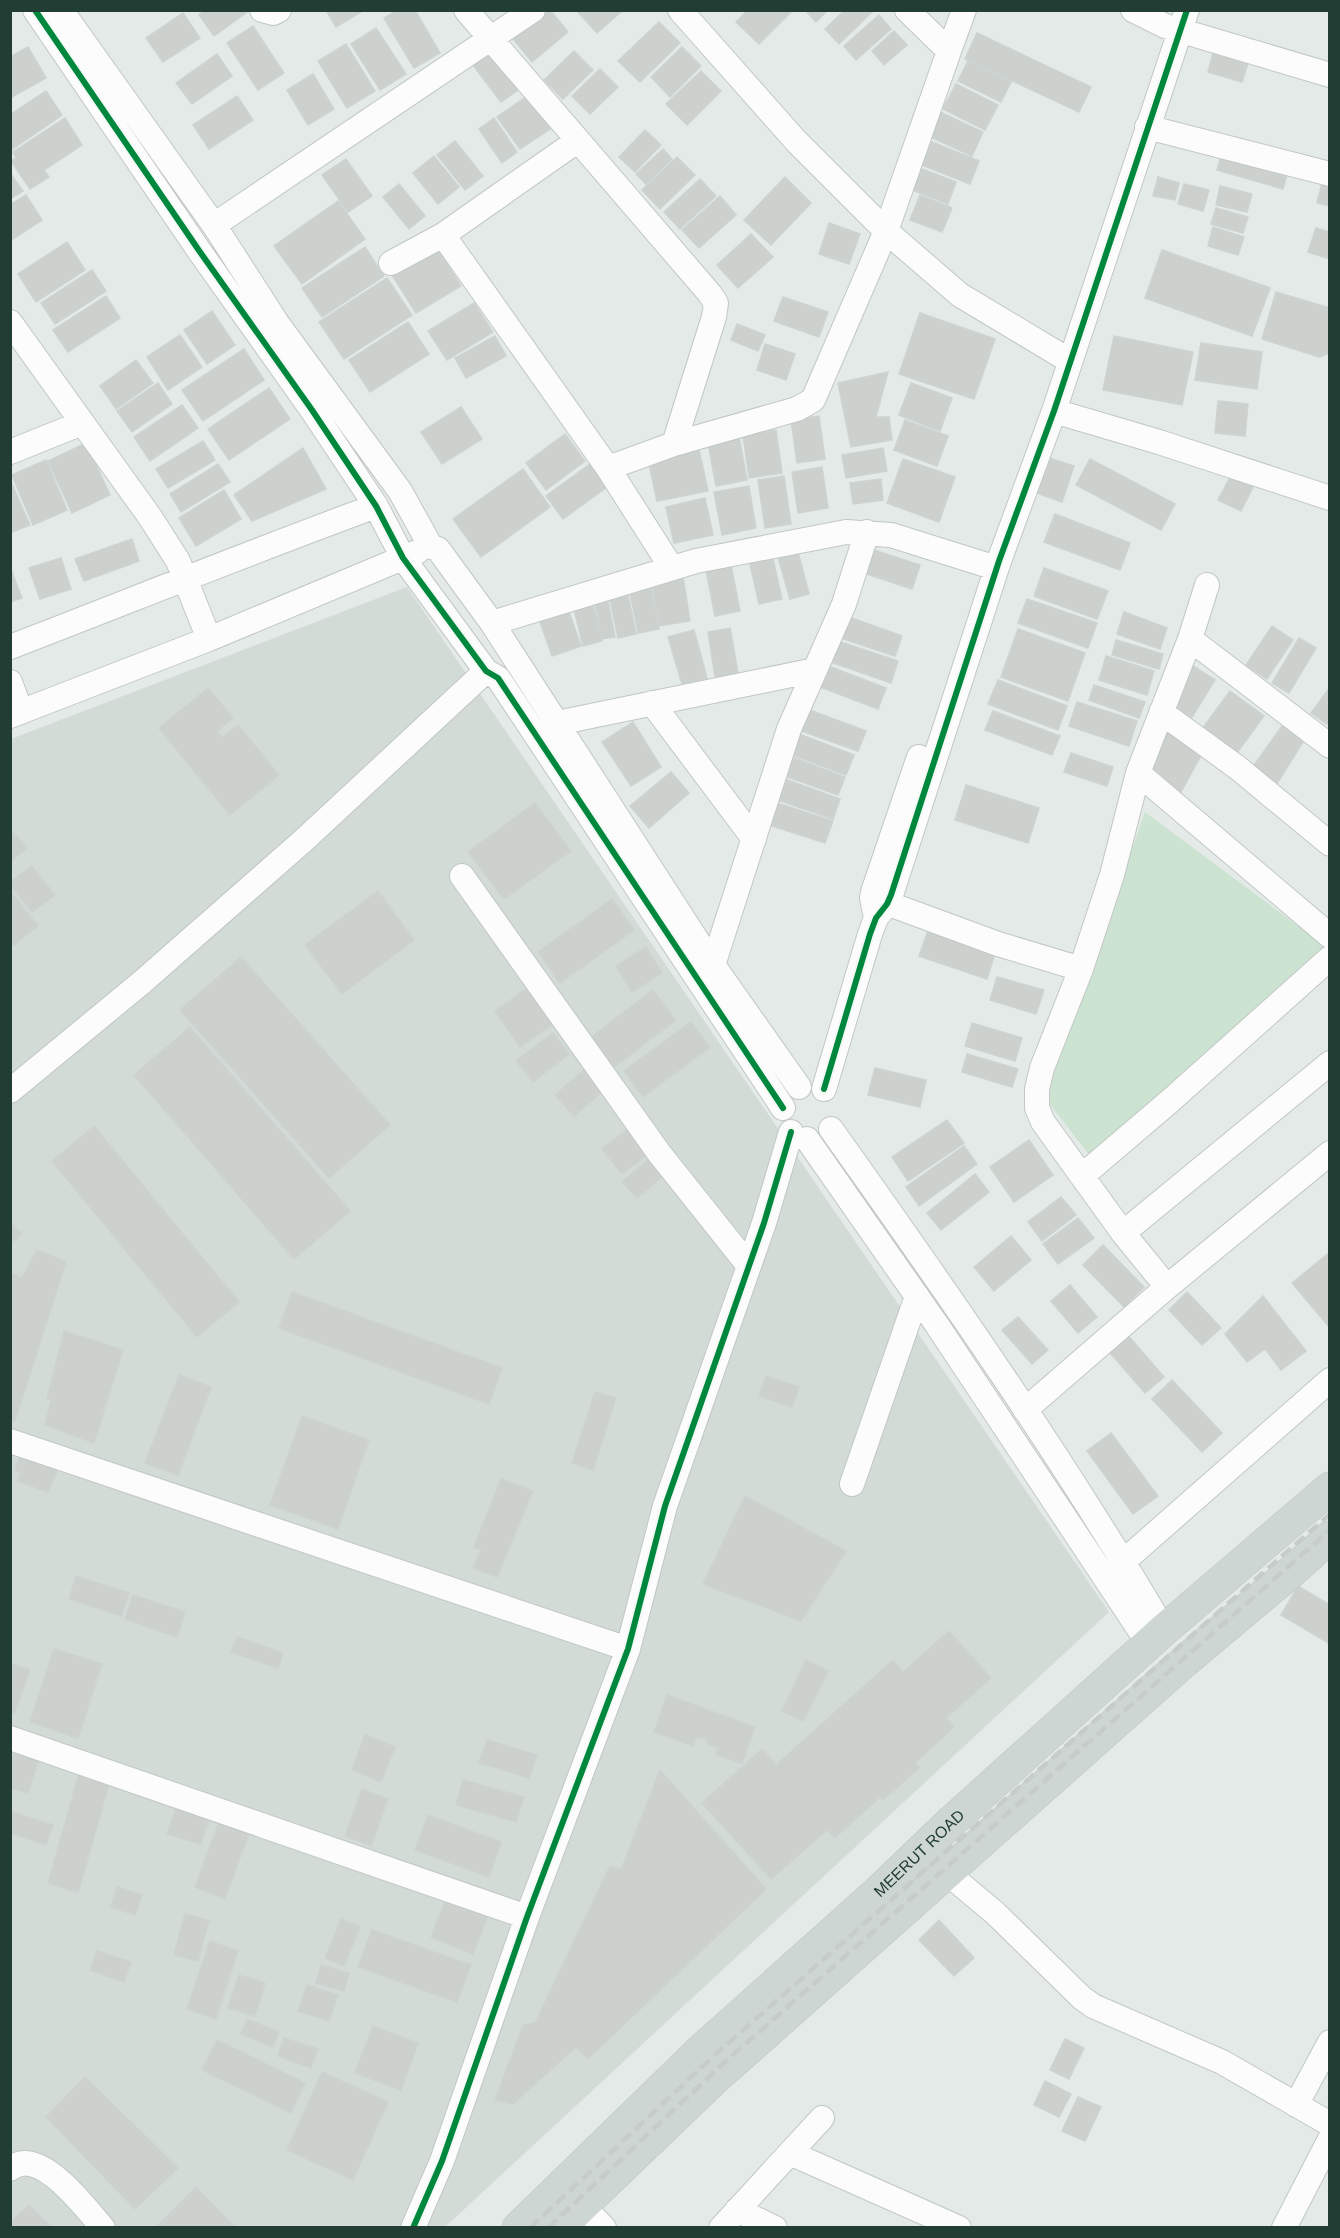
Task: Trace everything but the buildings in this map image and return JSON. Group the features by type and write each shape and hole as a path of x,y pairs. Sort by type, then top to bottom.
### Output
{"main road":[{"name":"MEERUT ROAD","path":"518,2228 699,2052 1157,1637 1329,1488"},
{"name":"MEERUT ROAD","path":"559,2228 593,2217 712,2081 1177,1668 1329,1537"},
{"path":"1157,1637 1177,1668"}],"street":[{"path":"35,10 200,252 312,410 376,506 403,558 486,671 498,678 783,1108"},
{"path":"61,10 214,225 277,323 400,491 431,547"},
{"path":"262,10 273,13 279,10"},
{"path":"466,10 711,294 716,303 714,317 674,444"},
{"path":"214,225 533,10"},
{"path":"680,10 796,141 886,231 960,295 1063,357"},
{"path":"907,10 949,51"},
{"path":"609,468 674,444 797,409 813,400 886,231 964,10"},
{"path":"1133,10 1176,19 1252,50 1329,75"},
{"path":"824,1089 878,907 989,566 1013,480 1063,357 1147,127 1176,19"},
{"path":"989,566 1054,411 1063,357 1176,19"},
{"path":"1147,127 1329,174"},
{"path":"391,263 444,235 577,141"},
{"path":"444,235 609,468 671,567"},
{"path":"10,322 150,517 178,561 209,639"},
{"path":"1054,411 1159,442 1329,498"},
{"path":"10,452 82,423"},
{"path":"10,647 376,506"},
{"path":"492,623 671,567 846,532 891,535 989,566"},
{"path":"713,965 789,729 844,604 867,532"},
{"path":"10,682 16,714 209,639 431,547 438,549 492,623 713,965 799,1087"},
{"path":"1167,1287 1123,1233 1043,1122 1036,1108 1037,1089 1042,1068 1081,969 1112,875 1138,773 1190,639 1207,585"},
{"path":"1190,639 1329,746"},
{"path":"557,723 815,670"},
{"path":"10,1091 141,983 304,840 486,671"},
{"path":"652,703 754,839"},
{"path":"1161,712 1238,768 1329,844"},
{"path":"1138,773 1329,936"},
{"path":"462,876 659,1153 749,1266"},
{"path":"878,907 1081,969"},
{"path":"1082,1176 1170,1101 1329,958"},
{"path":"1123,1233 1329,1063"},
{"path":"799,1135 816,1138 831,1129 837,1112 831,1095 824,1089 812,1085 799,1087 785,1099 783,1117 799,1135 917,1296 1127,1590 1157,1637"},
{"path":"831,1129 1025,1410 1124,1561 1127,1590"},
{"path":"413,2228 442,2161 527,1917 628,1648 665,1506 780,1173 799,1135"},
{"path":"1025,1410 1167,1287 1329,1153"},
{"path":"852,1484 917,1296"},
{"path":"1124,1561 1329,1380"},
{"path":"10,1441 628,1648"},
{"path":"10,1738 527,1917"},
{"path":"946,1872 995,1913 1093,2006 1211,2057 1329,2124"},
{"path":"1296,2105 1329,2042"},
{"path":"721,2228 822,2118"},
{"path":"1284,2228 1329,2139"},
{"path":"790,2153 959,2228"},
{"path":"10,2169 14,2165 26,2163 38,2165 53,2174 104,2228"},
{"path":"737,2210 775,2228"}],"shaded area":[{"path":"407,587 1109,1612 445,2227 11,2228 11,739"}],"green space":[{"path":"1145,812 1325,946 1090,1156 1045,1098"}],"railway":[{"path":"530,2228 717,2053 1330,1514"},
{"path":"548,2228 725,2062 1330,1530"}],"cycle path":[{"path":"35,10 200,252 312,410 376,506 403,558 486,671 498,678 783,1108"},
{"path":"824,1089 870,934 876,918 891,895 999,561 1054,411 1187,10"},
{"path":"413,2228 442,2161 527,1917 628,1649 665,1506 764,1223 791,1132"}]}
